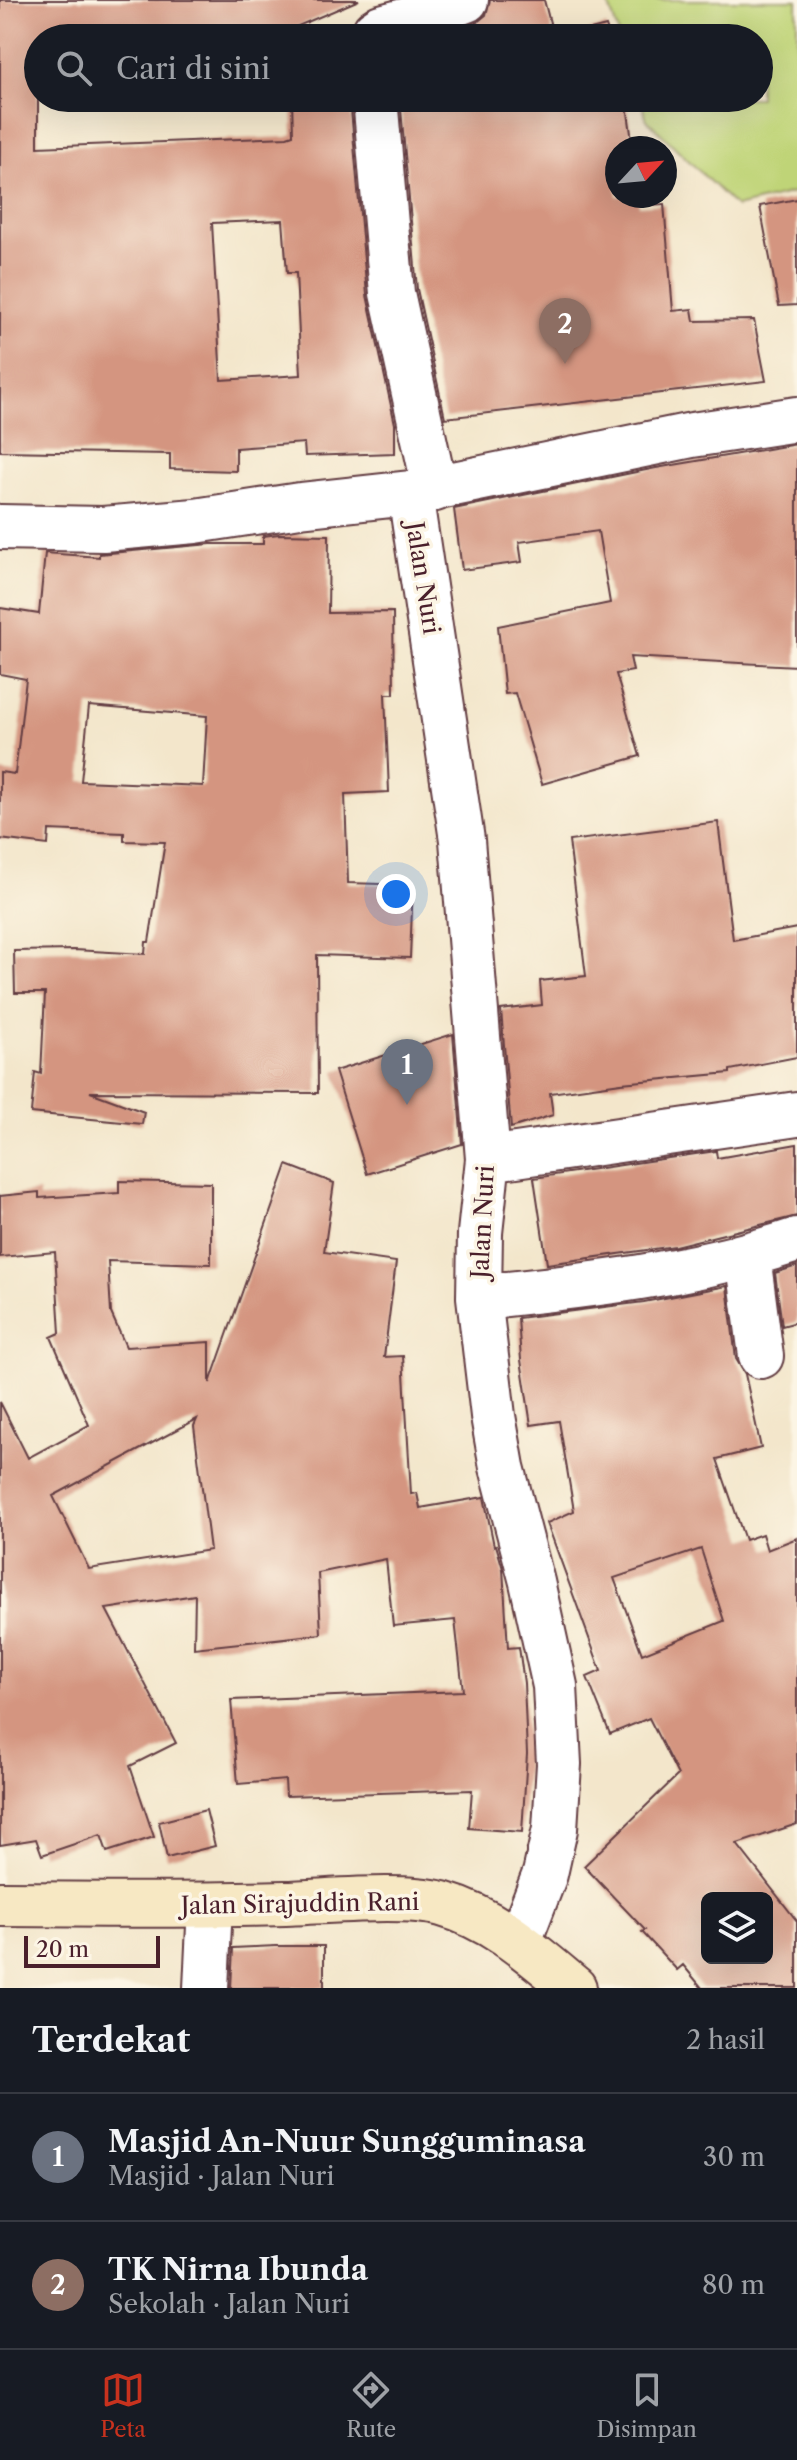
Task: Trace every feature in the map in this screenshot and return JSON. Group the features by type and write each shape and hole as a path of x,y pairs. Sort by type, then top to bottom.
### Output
{"street":[{"path":"378,21 466,0"},
{"path":"376,112 392,293 422,491"},
{"name":"Jalan Nuri","path":"0,527 118,527 195,521 422,491 692,435 797,419"},
{"name":"Jalan Nuri","path":"422,491 462,840 488,1159 480,1233 479,1297 502,1467 555,1686 559,1764 555,1829 545,1874 519,1941"},
{"path":"488,1159 797,1114"},
{"path":"479,1297 577,1287 748,1256 797,1240"},
{"path":"748,1256 761,1356"},
{"name":"Jalan Sirajuddin Rani","path":"0,1904 210,1905 406,1900 440,1903 476,1916 519,1941 574,1988"},
{"path":"206,1988 210,1905"}],"green space":[{"path":"607,0 797,0 797,192 736,207 677,149 677,136 663,136 647,120 644,112 773,112 773,24 615,24"}],"building":[{"path":"0,0 359,0 303,24 24,24 24,112 38,112 38,147 287,137 293,135 292,112 351,112 367,295 395,424 395,453 305,456 304,443 236,448 236,471 170,469 170,454 0,451","holes":["283,220 287,273 296,273 301,375 221,380 212,223"]},
{"path":"490,0 544,0 550,24 473,24 486,15"},
{"path":"401,112 628,112 631,136 605,136 605,208 664,208 673,311 692,309 694,321 754,320 766,381 445,418 417,289"},
{"path":"797,199 797,305 779,306 760,206"},
{"path":"797,444 797,666 630,657 633,671 616,674 640,756 542,784 515,693 505,694 498,626 610,603 598,531 519,542 522,562 462,570 454,509 656,468"},
{"path":"329,535 328,613 393,612 394,694 385,694 389,792 345,794 348,883 413,885 410,958 317,955 318,1093 90,1092 144,1112 142,1124 31,1113 35,1072 41,1074 45,993 15,993 14,951 145,954 165,842 124,841 124,833 49,830 48,845 0,839 0,772 15,774 26,679 0,674 0,608 39,614 45,553 99,557 99,554 211,544 263,544 263,536","holes":["89,706 207,716 203,786 81,781"]},
{"path":"718,822 733,940 797,928 797,1057 730,1070 730,1073 550,1093 553,1115 511,1128 501,1010 542,1005 540,981 586,976 569,841"},
{"path":"453,1034 462,1144 367,1174 335,1071"},
{"path":"797,1144 797,1216 675,1246 547,1264 534,1178 716,1151 717,1158"},
{"path":"287,1165 334,1183 324,1252 396,1262 384,1357 403,1356 411,1494 417,1493 420,1508 484,1497 494,1546 503,1569 508,1648 519,1647 524,1683 527,1754 522,1832 469,1828 472,1790 286,1796 285,1780 238,1784 231,1700 463,1691 455,1620 393,1626 386,1559 318,1573 321,1634 194,1648 195,1595 106,1609 176,1743 130,1766 154,1837 107,1852 101,1835 42,1855 36,1839 0,1845 0,1402 28,1458 89,1425 51,1337 60,1333 55,1252 0,1257 0,1196 39,1192 39,1198 119,1193 119,1181 211,1183 211,1264 108,1261 111,1313 126,1347 210,1342 210,1383","holes":["197,1419 194,1426 210,1550 89,1569 53,1496"]},
{"path":"797,1266 797,1322 782,1326 775,1273"},
{"path":"727,1286 736,1359 745,1374 761,1448 717,1459 745,1540 762,1534 767,1550 797,1538 797,1824 737,1844 797,1921 797,1988 702,1988 683,1965 677,1970 642,1932 645,1930 584,1866 678,1775 649,1718 610,1734 587,1677 601,1671 547,1523 574,1511 559,1421 531,1425 518,1318 644,1302","holes":["701,1549 724,1621 642,1654 614,1578"]},
{"path":"206,1810 215,1846 167,1858 159,1822"},
{"path":"324,1946 324,1988 231,1988 233,1948"}],"place":[{"name":"TK Nirna Ibunda","path":"565,364"},
{"name":"Masjid An-Nuur Sungguminasa","path":"407,1105"}]}
